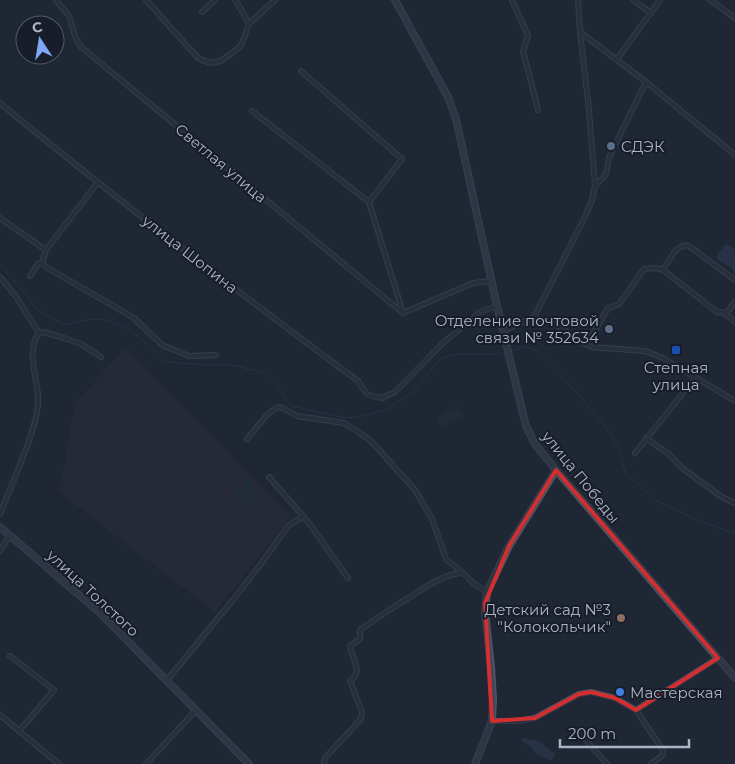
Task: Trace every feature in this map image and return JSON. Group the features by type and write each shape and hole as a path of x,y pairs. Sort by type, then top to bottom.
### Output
{"street":[{"name":"Светлая улица","path":"56,0 69,16 74,36 80,46 404,313"},
{"path":"146,0 198,58 210,63 221,61 241,46 249,24 275,0"},
{"path":"202,12 215,0"},
{"path":"234,0 249,24"},
{"name":"улица Победы","path":"395,0 448,97 456,119 508,356 526,426 535,444 735,678"},
{"path":"512,0 528,36 523,51 538,110"},
{"path":"502,331 534,317 592,200 595,186 578,0"},
{"path":"633,0 650,13"},
{"path":"617,59 660,0"},
{"path":"710,0 735,18"},
{"path":"580,32 646,82 735,155"},
{"path":"301,71 402,159 369,202"},
{"path":"595,186 606,174 609,158 646,82"},
{"name":"улица Шопина","path":"0,103 238,291 358,381 367,394 376,398 382,398 395,392 443,343 480,312 497,306"},
{"path":"252,111 369,202 404,313 473,283 491,281"},
{"path":"30,276 38,264 42,263 46,250 98,182"},
{"path":"0,218 46,250"},
{"path":"663,270 679,246 684,244 735,280"},
{"path":"42,263 134,318 162,345 188,356 216,355"},
{"path":"585,344 608,308 619,304 644,269 656,268 663,270 718,312 724,313 735,322"},
{"path":"0,277 15,295 39,333"},
{"path":"724,313 729,310 735,301"},
{"path":"534,317 553,323 591,347 645,350 735,401"},
{"path":"39,333 42,332 81,344 101,357"},
{"path":"0,514 35,425 38,403 32,350 39,333"},
{"path":"635,452 695,378"},
{"path":"247,439 266,416 278,407 297,416 344,423 372,442 415,490 432,518 446,559 473,583 487,592"},
{"path":"646,438 670,455 682,468 722,497 735,503"},
{"path":"475,764 492,722 491,666 485,613 487,592 509,546 556,470"},
{"path":"269,477 309,523 348,578"},
{"path":"167,680 245,584 288,526 302,516"},
{"name":"улица Толстого","path":"0,527 99,612 249,764"},
{"path":"0,551 10,535"},
{"path":"324,764 324,758 362,719 362,712 350,681 357,675 357,670 350,646 360,639 360,630 385,612 440,579 463,573"},
{"path":"10,656 54,690 19,731"},
{"path":"636,710 718,658"},
{"path":"492,722 535,718 579,694 592,692 616,698 636,710 663,750 662,755 651,764"},
{"path":"146,764 196,710"},
{"path":"0,715 59,764"},
{"path":"584,738 607,764"}],"highlighted area":[{"path":"556,470 718,658 636,710 615,698 591,692 579,694 535,718 492,721 485,603 509,546"}],"shaded area":[{"path":"125,348 291,516 215,612 59,492 75,403"},
{"path":"458,406 464,416 442,428 436,418"},
{"path":"245,481 252,481 255,508 252,510 234,495"}],"water":[{"path":"727,244 735,250 735,274 731,267 719,261 716,257"},
{"path":"521,738 538,741 555,754 551,761 535,753"}],"waterway":[{"path":"0,265 38,311 64,325 90,319 108,320 127,328 165,362 232,365 265,373 279,388 291,406 345,418 359,417 385,410 413,392 440,359 456,354 499,354 506,352"},
{"path":"510,351 525,347 537,350 605,426 620,450 625,472 655,500 698,520 735,534"}],"place":[{"name":"СДЭК","path":"611,146"},
{"name":"Отделение почтовой связи № 352634","path":"609,329"},
{"name":"Степная улица","path":"676,350"},
{"name":"Детский сад №3 \"Колокольчик\"","path":"621,618"},
{"name":"Мастерская","path":"620,692"}]}
